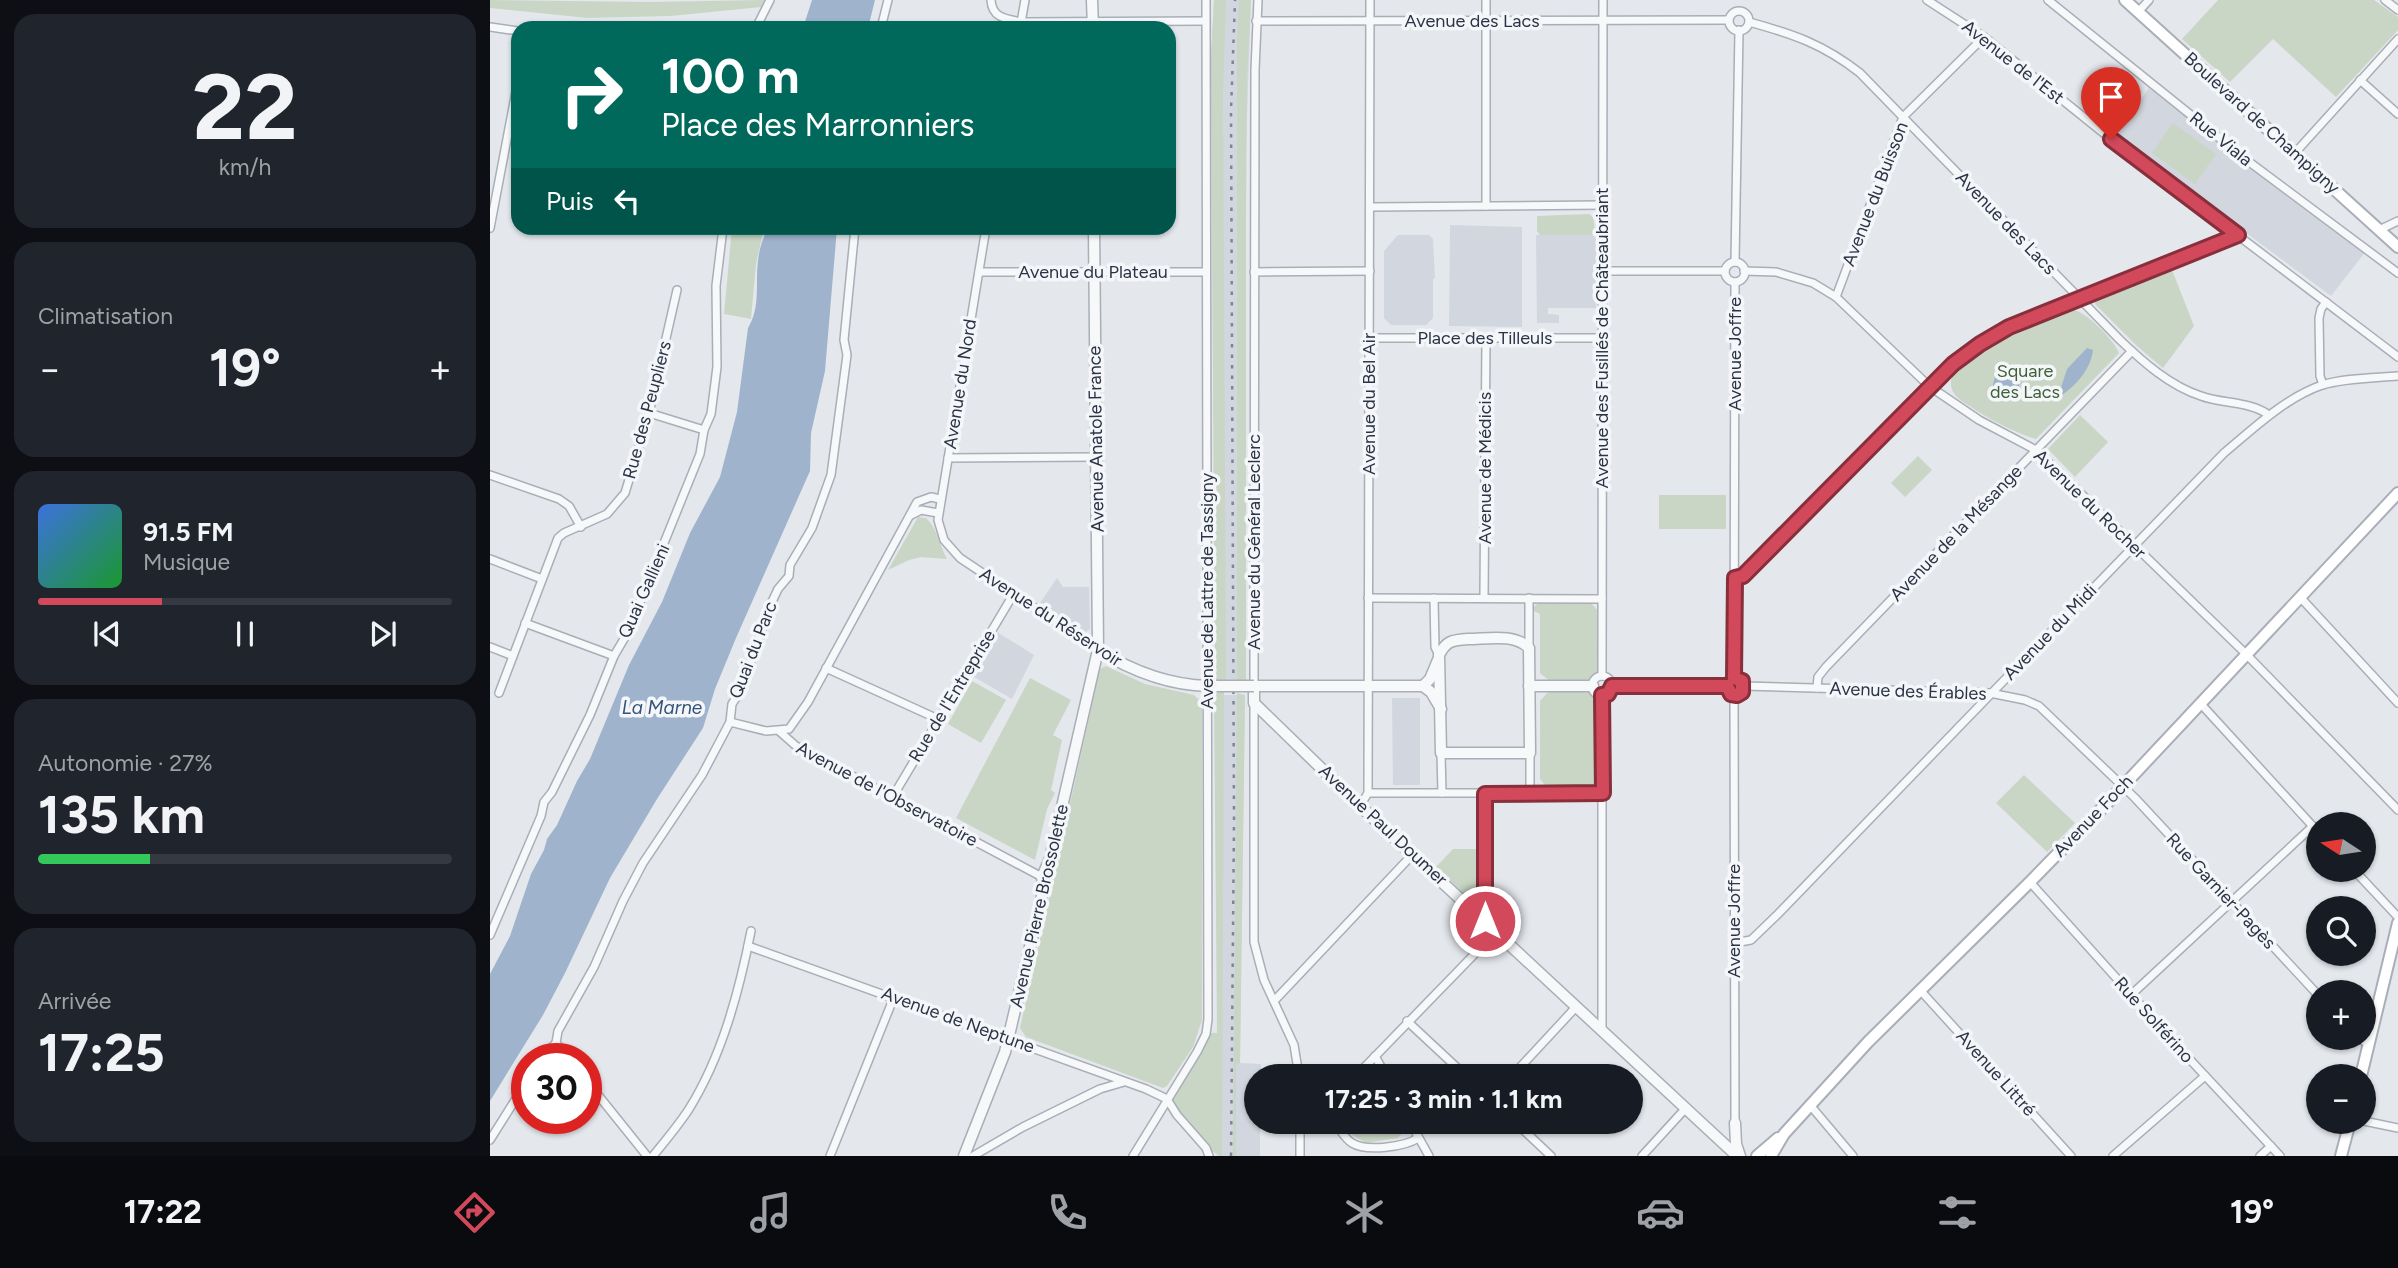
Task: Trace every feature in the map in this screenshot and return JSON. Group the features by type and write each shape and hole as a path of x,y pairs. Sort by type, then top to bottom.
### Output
{"main road":[{"name":"Boulevard de Champigny","path":"2125,0 2398,247"},
{"name":"Avenue Foch","path":"1757,1156 1784,1134 1868,1042 2030,882 2398,493"},
{"path":"2376,1020 2394,958 2398,923"},
{"name":"Avenue Foch","path":"1771,1156 1784,1134"},
{"path":"2342,1156 2347,1134"}],"street":[{"path":"759,21 770,0"},
{"path":"883,21 888,0"},
{"path":"991,0 996,15 1011,21"},
{"path":"1022,21 1025,0"},
{"path":"1092,0 1093,21"},
{"name":"Avenue de Lattre de Tassigny","path":"1133,1156 1203,1042 1208,1019 1206,0"},
{"name":"Avenue du Général Leclerc","path":"1258,0 1254,272 1254,942 1264,980 1294,1045 1297,1064"},
{"name":"Avenue du Bel Air","path":"1368,793 1370,0"},
{"path":"1486,0 1486,206"},
{"name":"Avenue des Fusillés de Châteaubriant","path":"1602,676 1603,0"},
{"path":"1740,10 1742,0"},
{"name":"Avenue de l'Est","path":"1927,0 1984,37 2111,139 2398,357"},
{"name":"Rue Viala","path":"2048,0 2248,161 2398,273"},
{"path":"2138,12 2149,0"},
{"path":"2385,0 2398,10"},
{"path":"1740,10 1747,15 1749,22 1746,28 1739,30 1731,26 1729,20 1733,13 1740,10"},
{"name":"Avenue des Lacs","path":"1256,21 1729,20"},
{"path":"1176,22 1205,21"},
{"name":"Avenue des Lacs","path":"1749,22 1814,42 1838,55 1860,73 2132,351 2164,377 2189,391 2225,403 2258,408 2269,415"},
{"path":"490,27 511,30"},
{"path":"1735,262 1739,30"},
{"name":"Avenue du Buisson","path":"1836,298 1903,117 1984,37"},
{"path":"2294,154 2398,39"},
{"path":"2360,80 2398,114"},
{"path":"490,228 511,118"},
{"path":"1370,207 1602,205"},
{"path":"2379,230 2398,221"},
{"name":"Quai Gallieni","path":"490,935 541,816 544,802 552,792 590,715 614,656 628,632 700,454 710,414 717,367 716,286 722,235"},
{"name":"Quai du Parc","path":"556,1043 558,1031 594,967 643,863 702,775 730,722 732,704 740,692 770,606 778,589 789,576 790,565 812,528 831,475 847,355 844,340 854,235"},
{"name":"Avenue du Nord","path":"940,499 985,235"},
{"name":"Avenue Anatole France","path":"1094,235 1098,650"},
{"path":"1735,578 1743,576 1929,386 1980,344 2009,327 2238,235"},
{"path":"1735,262 1743,266 1744,271 1741,280 1735,282 1726,278 1725,271 1728,264 1735,262"},
{"path":"1254,272 1370,271"},
{"path":"1601,271 1725,271"},
{"name":"Avenue du Rocher","path":"1744,271 1790,274 1813,283 1836,298 1929,386 1979,419 2036,450 2246,654 2398,810"},
{"name":"Avenue du Plateau","path":"979,272 1206,272"},
{"name":"Avenue Joffre","path":"1734,678 1735,282"},
{"name":"Rue des Peupliers","path":"499,693 558,538 607,514 625,493 649,414 677,290"},
{"path":"2323,385 2320,376 2319,318 2320,309 2326,302"},
{"name":"Place des Tilleuls","path":"1369,338 1602,338"},
{"name":"Avenue de Médicis","path":"1484,598 1486,338"},
{"name":"Avenue de la Mésange","path":"1817,688 1818,677 1826,667 2132,351"},
{"name":"Avenue du Midi","path":"1734,943 1751,940 1777,914 2224,453 2269,415 2323,385 2398,376"},
{"path":"649,414 704,430"},
{"path":"948,458 1097,457"},
{"path":"490,475 559,499 569,506 581,527"},
{"path":"779,731 789,729 808,702 917,502 931,497 940,499"},
{"name":"Avenue du Réservoir","path":"940,499 938,513 944,540 951,550 1013,595 1098,650 1143,674 1187,685 1208,686 1423,686"},
{"path":"908,517 921,510 938,513"},
{"path":"490,559 542,579"},
{"name":"Rue de l'Entreprise","path":"892,798 1013,595"},
{"path":"2300,597 2398,703"},
{"path":"1368,598 1602,599"},
{"path":"1434,598 1435,647 1439,657 1442,793"},
{"path":"1530,598 1530,794"},
{"path":"525,623 614,656"},
{"path":"1441,709 1431,692 1423,686 1430,679 1445,643 1454,640 1513,639 1522,641 1529,648"},
{"path":"490,647 513,656"},
{"name":"Avenue Pierre Brossolette","path":"968,1156 1009,1039 1044,888 1042,877 1050,859 1098,650"},
{"path":"826,668 938,719"},
{"path":"1592,686 1594,681 1602,676 1608,678 1612,686"},
{"path":"1734,678 1742,681 1744,686 1742,692 1734,695 1729,692 1727,686 1734,678"},
{"path":"1530,686 1592,686"},
{"path":"1592,686 1597,694 1602,695 1608,694 1612,686"},
{"path":"1612,686 1727,686"},
{"name":"Avenue des Érables","path":"1744,686 1990,693 2025,700 2039,706 2123,785"},
{"path":"1602,695 1602,1031"},
{"name":"Avenue Joffre","path":"1734,695 1735,1124"},
{"name":"Avenue Paul Doumer","path":"1254,703 1725,1148 1738,1156"},
{"path":"2200,703 2306,819"},
{"name":"Avenue de l'Observatoire","path":"730,722 766,731 779,731 796,746 1042,877"},
{"path":"1441,753 1530,753"},
{"name":"Rue Garnier-Pagès","path":"2123,785 2306,982"},
{"path":"1360,806 1368,793 1603,793"},
{"path":"1485,794 1485,921"},
{"path":"2132,994 2231,902 2306,838"},
{"path":"1275,1000 1413,854"},
{"name":"Rue Solférino","path":"2030,882 2280,1156"},
{"path":"2365,882 2398,917"},
{"path":"653,1156 689,1109 715,1058 729,1019 751,931"},
{"path":"1367,1064 1496,932"},
{"name":"Avenue de Neptune","path":"748,946 894,997 1167,1099"},
{"name":"Avenue Littré","path":"1920,990 2071,1156"},
{"path":"830,1156 894,997"},
{"path":"1524,1064 1576,1007"},
{"path":"1407,1021 1453,1064"},
{"path":"1375,1056 1379,1064"},
{"path":"2113,1156 2206,1076"},
{"path":"968,1156 1100,1089 1125,1082"},
{"path":"1167,1099 1177,1115 1206,1148 1209,1156"},
{"path":"602,1100 647,1156"},
{"path":"1810,1105 1853,1156"},
{"path":"490,1140 511,1107"},
{"path":"1642,1156 1685,1109"},
{"path":"2376,1123 2398,1128"},
{"path":"1725,1148 1735,1124"},
{"path":"1735,1124 1738,1156"},
{"path":"1300,1134 1300,1156"},
{"path":"1343,1134 1349,1142 1370,1149 1411,1143 1418,1138"},
{"path":"1416,1134 1429,1156"},
{"path":"1528,1134 1551,1156"},
{"path":"2260,1156 2271,1146"}],"shaded area":[{"path":"1214,0 1251,0 1246,147 1246,680 1215,680 1211,58"},
{"path":"2149,88 2311,214 2366,251 2331,296 2115,135"},
{"path":"1450,225 1522,227 1522,327 1449,326"},
{"path":"1398,235 1429,235 1433,239 1433,318 1426,325 1391,325 1384,318 1384,251"},
{"path":"1536,235 1596,235 1596,308 1548,308 1548,314 1559,315 1559,323 1537,323"},
{"path":"1057,578 1063,587 1089,587 1090,629 1084,633 1040,603"},
{"path":"997,632 1034,655 1012,699 971,675"},
{"path":"1217,695 1245,695 1240,1063 1261,1064 1244,1064 1244,1134 1260,1134 1260,1156 1217,1156"},
{"path":"1392,698 1420,698 1420,785 1393,785"}],"green space":[{"path":"490,0 764,0 761,7 671,16 587,18 490,8"},
{"path":"1214,0 1226,0 1223,94 1226,680 1215,680 1211,58"},
{"path":"1239,0 1251,0 1247,79 1246,680 1237,680"},
{"path":"2218,0 2374,0 2398,17 2398,30 2336,97 2273,39 2230,82 2182,39"},
{"path":"2173,123 2216,154 2195,184 2152,153"},
{"path":"1589,214 1593,217 1596,235 1540,235 1537,231 1537,216"},
{"path":"731,235 762,235 756,264 751,319 724,314"},
{"path":"2172,270 2194,326 2163,368 2095,304 2096,300"},
{"name":"Square des Lacs","path":"2071,309 2099,327 2119,353 2036,439 1991,419 1954,394 1951,385 1954,373 1981,350"},
{"path":"2080,415 2108,442 2075,477 2048,449"},
{"path":"1918,456 1932,470 1905,497 1891,483"},
{"path":"1659,495 1726,495 1726,529 1659,529"},
{"path":"918,517 926,518 930,522 947,559 921,557 888,570"},
{"path":"1539,602 1590,602 1597,610 1598,670 1589,681 1551,682 1540,673 1540,614 1534,611"},
{"path":"1106,666 1145,684 1194,695 1202,703 1202,1020 1193,1047 1163,1088 1026,1037 1020,1028 1100,669"},
{"path":"1030,678 1071,700 1053,735 1062,740 1051,790 1055,793 1047,809 1035,860 956,818"},
{"path":"972,681 1006,700 981,743 948,724"},
{"path":"1588,690 1598,704 1599,785 1592,789 1548,789 1540,779 1540,701 1549,691"},
{"path":"1216,692 1224,692 1222,1156 1210,1149 1195,1134 1176,1109 1174,1099 1210,1033 1217,1033"},
{"path":"1237,693 1245,695 1240,1063 1236,1064 1236,1156 1233,1156"},
{"path":"2024,775 2075,823 2047,852 1996,803"},
{"path":"1453,849 1478,849 1477,902 1474,903 1436,867"},
{"path":"1351,1134 1401,1134 1398,1138 1366,1143"}],"water":[{"path":"812,0 875,0 870,21 805,21"},
{"name":"La Marne","path":"765,235 836,235 825,371 811,433 810,471 736,638 715,689 703,728 610,878 543,1015 526,1043 511,1043 511,1067 490,1101 490,974 510,936 531,874 547,839 557,825 590,759 629,665 662,602 690,533 720,477 737,412 748,328 755,312 759,257"},
{"path":"2087,348 2093,350 2086,370 2062,395 2060,391 2067,369"},
{"path":"2016,370 2022,377 2019,386 2022,395 2012,399 1993,394 1995,377 2002,372"}],"railway":[{"path":"1231,1156 1234,820 1231,110 1235,0"}],"route":[{"path":"1485,921 1485,794 1603,793 1602,695 1608,694 1612,686 1727,686 1731,694 1740,694 1744,684 1734,678 1735,578 1743,576 1953,364 2009,327 2238,235 2111,139"}]}
